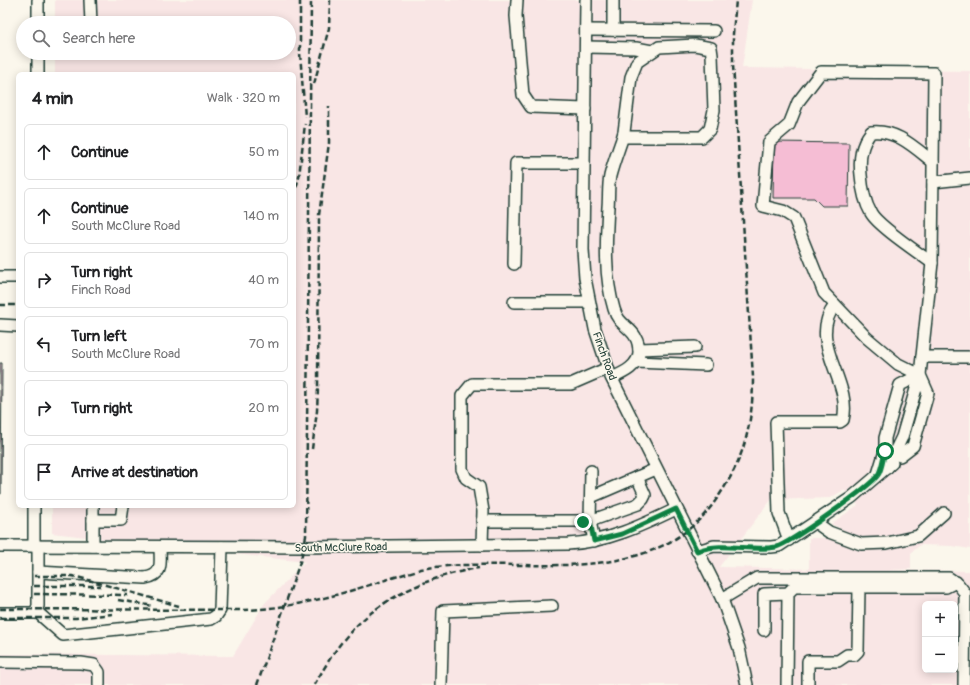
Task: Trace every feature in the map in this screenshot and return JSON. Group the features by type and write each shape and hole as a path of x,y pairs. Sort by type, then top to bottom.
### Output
{"street":[{"path":"38,0 38,16"},
{"path":"90,0 91,16"},
{"path":"517,0 516,16 523,95 531,107 585,109"},
{"name":"Finch Road","path":"586,0 583,250 588,302 595,329 612,378 656,469 722,598 738,648 747,685"},
{"path":"613,0 613,30"},
{"path":"586,30 714,31"},
{"path":"612,378 626,371 636,362 639,349 634,332 619,320 614,310 607,265 610,177 623,137 631,77 637,62 659,47 695,45 710,48 712,55 714,110 710,129 702,137 623,137"},
{"path":"586,47 636,48 652,51"},
{"path":"38,60 38,72"},
{"path":"883,471 902,437 920,375 932,263 934,73 821,72 798,102 789,125 769,142 763,206 783,211 794,218 824,293 835,305 867,338 898,364 920,375"},
{"path":"932,263 889,230 871,214 862,192 859,164 863,143 871,132 883,130 906,141 933,162"},
{"path":"514,264 516,163 584,163"},
{"path":"933,182 970,178"},
{"path":"0,277 16,277"},
{"path":"514,302 588,302"},
{"path":"789,540 779,513 776,422 840,422 843,420 844,398 826,344 828,314 835,305"},
{"path":"0,325 16,326"},
{"path":"639,349 695,347"},
{"path":"922,357 970,357"},
{"path":"636,362 706,365"},
{"path":"482,545 479,487 466,478 462,469 462,396 472,384 571,384 608,368"},
{"path":"883,471 885,438 900,385 920,375"},
{"path":"697,551 718,546 773,547 789,540 851,498 900,456 908,439 922,391 920,375"},
{"path":"590,497 656,469"},
{"path":"591,471 590,521 594,541"},
{"path":"482,522 590,521 638,504 642,501 645,495 637,477"},
{"path":"34,508 38,572 37,612"},
{"path":"93,508 93,546"},
{"path":"93,520 121,520 123,508"},
{"name":"South McClure Road","path":"0,546 222,547 568,544 594,541 622,534 676,509"},
{"path":"815,522 829,532 861,544 887,543 918,536 944,513"},
{"path":"38,572 145,578 153,577 158,574 160,568 160,547"},
{"path":"37,612 63,635 211,619 216,616 220,610 222,547"},
{"path":"722,598 757,578 948,578 956,582 966,593 964,685"},
{"path":"764,630 764,594 788,593 794,588 946,587 956,582"},
{"path":"808,685 808,661 838,661 847,656 854,655 858,651 859,587"},
{"path":"787,685 788,593"},
{"path":"441,685 443,611 552,606"},
{"path":"0,613 35,614 37,612"},
{"path":"0,662 81,663 94,665 99,672 99,685"}],"shaded area":[{"path":"55,0 752,0 742,68 970,71 970,549 952,546 920,545 911,553 911,569 888,570 970,571 970,685 0,685 0,654 233,656 264,604 305,562 52,533 52,508 296,508 296,72 55,72 55,60 296,60 296,16 55,16","holes":["844,490 858,505 831,524 840,528 840,538 809,538 809,569 719,567 771,500 830,498"]}],"building":[{"path":"774,142 849,143 848,206 822,206 814,198 773,198"},
{"path":"0,363 2,363 1,494 0,494"}],"railway":[{"path":"300,0 300,53 305,117"},
{"path":"257,685 301,559 306,536 311,0"},
{"path":"314,84 329,28 330,0"},
{"path":"0,609 244,610 267,608 334,596 421,569 460,565 584,564 623,559 659,547 692,526 720,494 736,466 746,438 753,393 733,65 733,34 736,0"},
{"path":"312,449 317,411 318,388 319,215 329,143 329,106"},
{"path":"296,188 299,177 305,124"},
{"path":"0,305 16,305"},
{"path":"314,685 346,637 359,623 389,600 424,583 479,568"},
{"path":"34,576 72,576 179,606"},
{"path":"34,586 101,586"},
{"path":"34,594 128,595"},
{"path":"118,600 153,606"},
{"path":"0,618 76,618 113,614"}],"route":[{"path":"583,522 590,521 594,541 603,540 640,527 676,509 697,551 706,547 714,546 777,546 785,543 851,498 872,480 878,474 885,451"}]}
